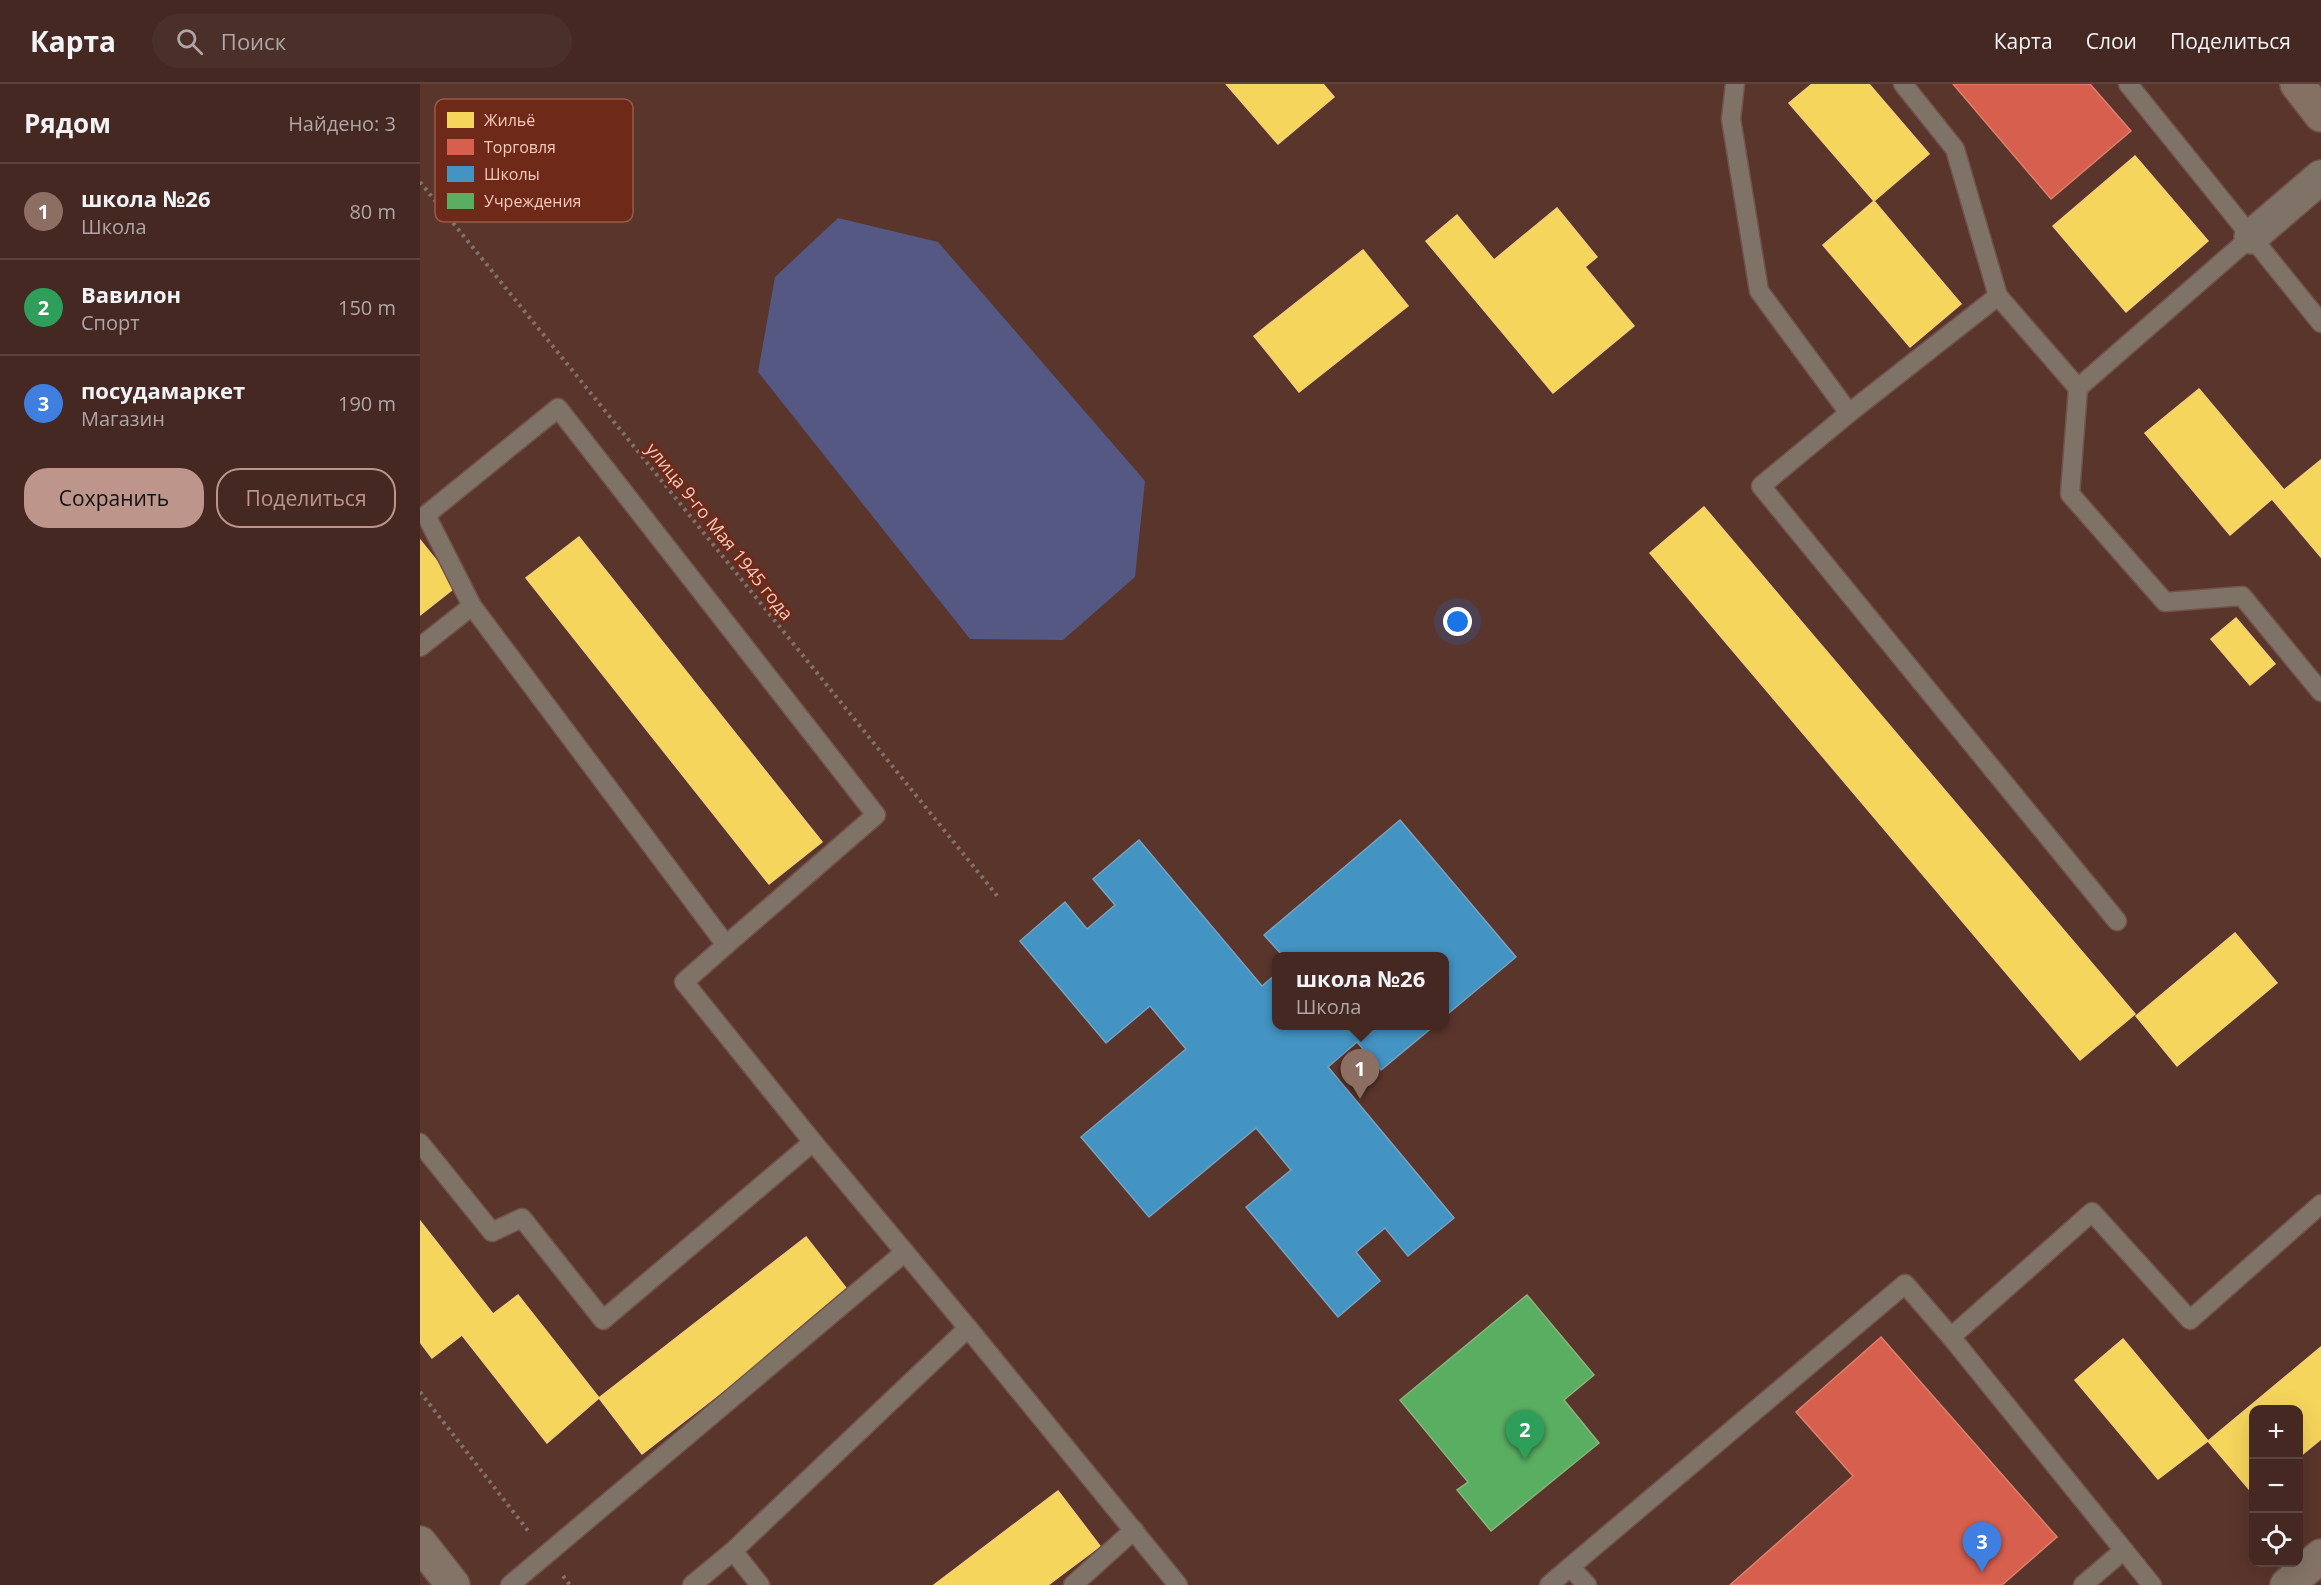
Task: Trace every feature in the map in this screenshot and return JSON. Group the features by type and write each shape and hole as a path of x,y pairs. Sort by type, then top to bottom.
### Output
{"main road":[{"path":"2297,84 2321,115"},
{"path":"420,1543 453,1585"},
{"path":"2291,1584 2321,1556"}],"street":[{"path":"2252,237 2321,177"}],"lane":[{"path":"1735,84 1731,119 1759,291 1850,413"},
{"path":"1903,84 1955,149 1998,296 2078,388"},
{"path":"2128,84 2321,323"},
{"path":"2252,237 2078,388 2070,494 2165,602 2242,596 2321,692"},
{"path":"1998,296 1761,486 2117,921"},
{"path":"726,945 472,606 426,515 558,408 876,815 684,982 1178,1585"},
{"path":"420,647 472,606"},
{"path":"420,1143 492,1232 522,1218 603,1320 813,1142"},
{"path":"1951,1337 2092,1212 2190,1320 2321,1204"},
{"path":"510,1585 905,1252"},
{"path":"1549,1585 1905,1284 1951,1337 2152,1585"},
{"path":"692,1585 733,1551 968,1328"},
{"path":"1073,1585 1134,1530"},
{"path":"2083,1585 2124,1550"},
{"path":"733,1551 760,1585"},
{"path":"1570,1567 1587,1585"}],"path":[{"name":"улица 9-го Мая 1945 года","path":"420,182 435,201"},
{"name":"улица 9-го Мая 1945 года","path":"452,222 999,898"},
{"path":"420,1392 570,1585"}],"shaded area":[{"path":"838,218 938,242 1145,481 1135,577 1063,640 970,639 758,372 775,277"}],"building: Жильё":[{"path":"1226,84 1323,84 1334,97 1278,144"},
{"path":"1812,84 1869,84 1929,154 1874,201 1789,103"},
{"path":"2135,156 2208,241 2126,312 2053,226"},
{"path":"1874,201 1961,304 1910,347 1823,245"},
{"path":"1557,208 1597,257 1585,267 1634,326 1553,393 1426,241 1457,215 1494,260"},
{"path":"1363,250 1408,306 1299,392 1254,336"},
{"path":"2199,389 2284,490 2321,460 2321,557 2272,499 2230,535 2145,433"},
{"path":"1704,507 2135,1014 2080,1060 1650,553"},
{"path":"579,537 822,842 769,884 526,578"},
{"path":"420,540 457,586 420,615"},
{"path":"2236,618 2275,664 2250,685 2211,639"},
{"path":"2235,933 2277,983 2177,1066 2136,1016"},
{"path":"420,1221 493,1314 518,1295 599,1398 547,1443 462,1335 432,1358 420,1342"},
{"path":"806,1237 850,1293 642,1454 599,1398"},
{"path":"2123,1339 2208,1441 2158,1479 2075,1380"},
{"path":"2321,1347 2321,1439 2303,1454 2303,1405 2251,1405"},
{"path":"2249,1407 2249,1489 2208,1441"},
{"path":"1058,1491 1100,1546 1048,1585 934,1585"}],"building: Торговля":[{"path":"1953,84 2090,84 2131,131 2051,199"},
{"path":"1881,1337 2057,1537 2002,1585 1730,1585 1853,1476 1796,1412"}],"building: Школы":[{"path":"1400,820 1516,957 1449,1013 1449,952 1279,952 1264,935"},
{"path":"1139,840 1262,986 1272,977 1272,1030 1429,1030 1381,1070 1357,1042 1328,1067 1454,1218 1408,1256 1385,1228 1356,1252 1380,1281 1338,1317 1246,1207 1291,1170 1256,1128 1149,1217 1081,1137 1186,1049 1150,1006 1106,1043 1020,941 1065,902 1087,929 1115,905 1093,879"}],"building: Учреждения":[{"path":"1527,1295 1594,1375 1564,1400 1599,1443 1491,1531 1457,1490 1468,1482 1400,1400"}],"place":[{"name":"школа №26","path":"1360,1099"},
{"name":"Вавилон","path":"1525,1460"},
{"name":"посудамаркет","path":"1982,1572"}]}
